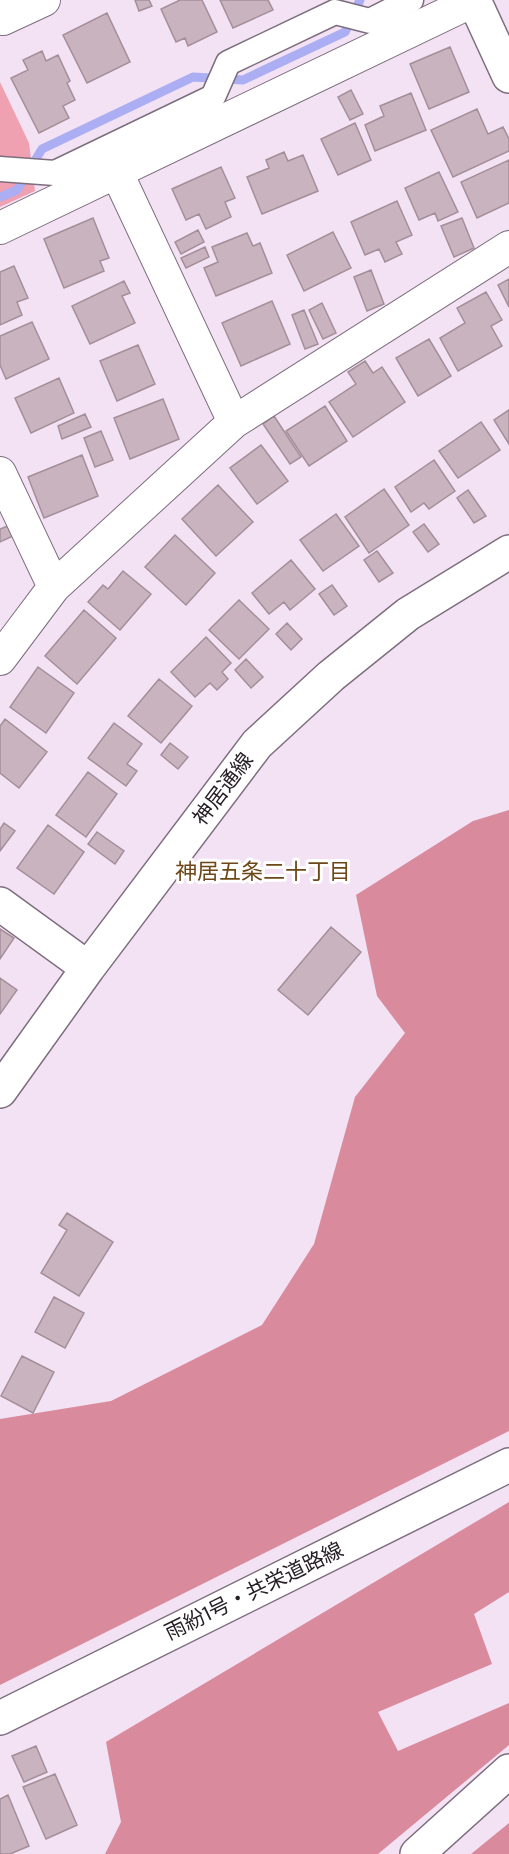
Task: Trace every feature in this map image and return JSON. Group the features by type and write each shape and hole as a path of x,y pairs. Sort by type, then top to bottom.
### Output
{"street":[{"path":"0,14 3,19 44,0"},
{"path":"20,170 55,173 213,97 228,63 335,12 370,21 411,0"},
{"path":"0,228 475,0 509,76"},
{"path":"117,173 234,422"},
{"path":"0,659 54,587 234,422 509,247"},
{"path":"0,473 54,587"},
{"name":"神居通線","path":"0,1091 88,968 257,744 331,676 408,614 509,552"},
{"path":"0,903 88,968"},
{"name":"雨紛1号・共栄道路線","path":"0,1718 509,1465"},
{"path":"417,1854 509,1771"}],"shaded area":[{"path":"0,82 29,143 35,191 0,207"},
{"path":"509,810 509,1431 0,1685 0,1419 111,1401 262,1325 314,1244 355,1097 405,1033 377,996 356,895 473,821"},
{"path":"509,1502 509,1592 474,1614 492,1664 378,1712 398,1751 509,1703 509,1745 378,1854 105,1854 121,1822 106,1742"},
{"path":"509,1823 509,1854 471,1854"}],"building":[{"path":"135,0 149,0 152,6 139,11"},
{"path":"180,0 202,0 217,32 188,46 185,38 176,42 161,9"},
{"path":"220,0 268,0 273,10 233,28"},
{"path":"107,13 130,62 87,83 63,35"},
{"path":"450,47 469,92 429,109 410,64"},
{"path":"42,51 46,61 58,55 70,81 67,83 75,100 63,106 69,118 39,133 11,78 28,70 23,60"},
{"path":"351,90 363,114 350,120 338,97"},
{"path":"411,93 426,130 375,151 365,125 384,116 380,106"},
{"path":"477,109 488,134 503,127 509,139 509,151 453,177 431,130"},
{"path":"355,123 371,160 338,175 321,139"},
{"path":"284,152 288,161 303,155 318,191 262,214 247,177 269,168 266,160"},
{"path":"509,160 509,203 477,218 461,182"},
{"path":"221,167 235,198 225,202 231,217 206,229 199,214 186,220 172,189"},
{"path":"439,172 458,212 438,221 435,213 419,220 405,188"},
{"path":"397,201 412,235 396,242 402,254 385,262 379,249 365,255 351,222"},
{"path":"93,218 109,258 100,261 104,271 64,288 44,239"},
{"path":"462,218 474,248 454,257 441,226"},
{"path":"198,230 204,242 181,254 175,242"},
{"path":"333,232 351,268 304,291 287,255"},
{"path":"247,233 253,246 260,243 272,273 216,296 204,268 218,262 212,247"},
{"path":"205,247 209,257 186,268 181,258"},
{"path":"14,266 28,298 17,302 22,315 0,325 0,272"},
{"path":"371,270 384,304 367,311 354,277"},
{"path":"509,279 509,307 498,285"},
{"path":"124,281 130,293 122,296 135,323 90,344 72,306"},
{"path":"486,292 502,320 491,326 502,346 458,371 440,338 465,323 457,308"},
{"path":"272,301 290,344 241,366 222,323"},
{"path":"322,303 336,333 323,339 309,310"},
{"path":"304,310 318,344 305,349 292,315"},
{"path":"32,322 49,359 6,379 0,365 0,336"},
{"path":"429,339 451,376 418,396 396,358"},
{"path":"138,345 155,384 117,401 100,361"},
{"path":"365,361 373,373 382,367 405,402 353,437 329,402 356,384 348,372"},
{"path":"59,378 74,413 31,433 15,398"},
{"path":"163,399 179,439 130,459 114,418"},
{"path":"325,406 347,441 309,466 286,431"},
{"path":"509,410 509,444 494,420"},
{"path":"85,414 91,427 62,439 58,426"},
{"path":"274,416 301,457 290,464 263,424"},
{"path":"481,422 500,450 458,478 439,451"},
{"path":"101,431 113,460 95,467 84,438"},
{"path":"261,445 288,481 257,504 230,468"},
{"path":"82,455 98,496 44,518 28,477"},
{"path":"434,460 455,491 429,509 424,503 411,512 395,487"},
{"path":"218,485 253,522 216,556 182,519"},
{"path":"384,489 409,525 369,553 345,517"},
{"path":"468,490 486,516 474,523 457,498"},
{"path":"336,514 359,546 323,571 300,540"},
{"path":"424,524 439,544 428,552 413,532"},
{"path":"8,526 13,536 0,542 0,529"},
{"path":"175,535 215,573 186,605 145,567"},
{"path":"377,551 393,573 379,582 364,560"},
{"path":"291,560 315,589 290,610 284,602 269,614 252,593"},
{"path":"123,571 151,594 120,630 88,602 103,585 108,589"},
{"path":"332,585 347,606 334,615 319,594"},
{"path":"239,600 269,629 239,659 209,630"},
{"path":"84,610 116,638 77,684 45,656"},
{"path":"287,623 302,639 291,650 276,634"},
{"path":"206,637 231,663 222,672 228,679 217,690 210,683 195,697 171,672"},
{"path":"246,659 263,677 251,688 235,670"},
{"path":"38,667 74,693 46,733 10,707"},
{"path":"159,679 192,706 161,743 128,716"},
{"path":"5,719 47,752 19,788 0,773 0,726"},
{"path":"114,723 142,744 127,764 137,771 126,786 88,758"},
{"path":"170,743 188,757 178,769 161,755"},
{"path":"88,772 117,794 86,837 56,815"},
{"path":"4,823 15,831 0,851 0,829"},
{"path":"48,825 84,852 54,894 17,868"},
{"path":"97,832 124,851 115,864 88,844"},
{"path":"331,927 361,952 308,1015 278,990"},
{"path":"0,929 14,938 0,959"},
{"path":"0,978 17,990 0,1014"},
{"path":"67,1213 113,1242 79,1296 41,1273 67,1230 59,1225"},
{"path":"54,1297 84,1313 65,1348 35,1332"},
{"path":"22,1356 54,1372 33,1413 1,1396"},
{"path":"36,1746 47,1772 24,1782 12,1756"},
{"path":"55,1774 77,1825 46,1839 23,1787"},
{"path":"8,1795 29,1846 10,1854 0,1854 0,1799"}],"waterway":[{"path":"0,197 17,190 42,149 193,77 243,80 345,32 360,0"}],"district":[{"name":"神居五条二十丁目","path":"263,871"}]}
